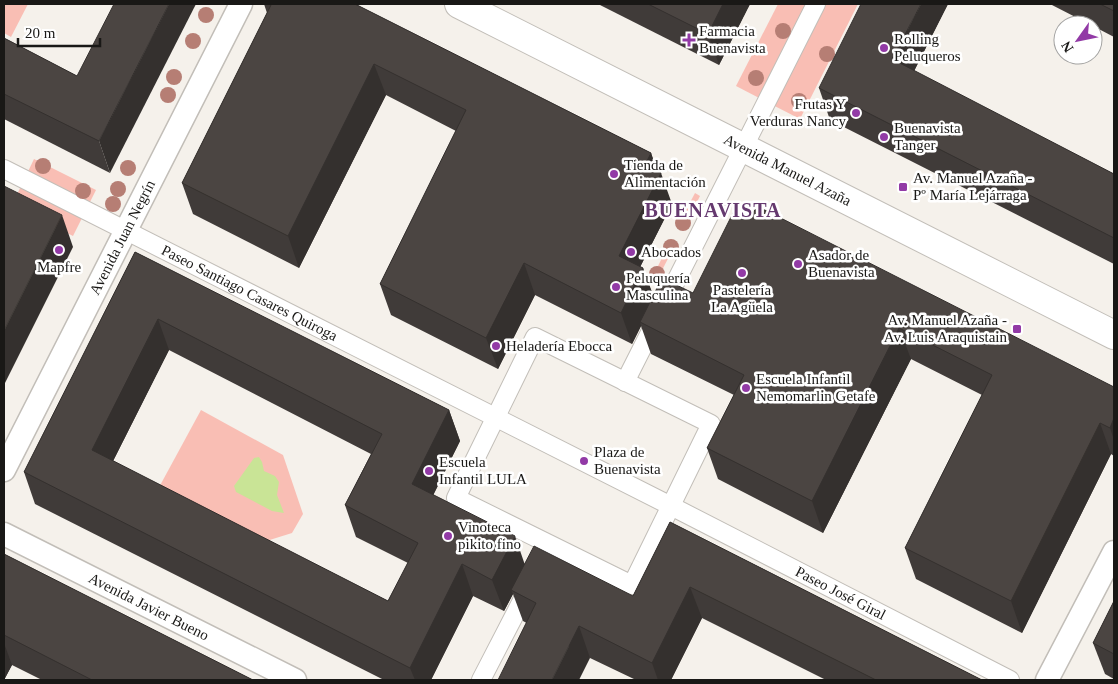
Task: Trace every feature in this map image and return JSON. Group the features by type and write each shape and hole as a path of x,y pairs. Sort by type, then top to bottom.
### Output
{"street":[{"name":"Avenida Juan Negrín","path":"4,470 241,4"},
{"name":"Avenida Manuel Azaña","path":"459,4 1114,335"},
{"path":"625,382 816,4"},
{"name":"Paseo Santiago Casares Quiroga","path":"4,169 671,506"},
{"path":"535,337 711,424 632,585 543,559 456,498 496,417 535,337"},
{"name":"Paseo José Giral","path":"671,506 1010,680"},
{"name":"Avenida Javier Bueno","path":"4,534 295,680"},
{"path":"1047,680 1114,552"},
{"path":"481,680 543,559"}],"shaded area":[{"path":"4,4 28,4 11,37 4,33"},
{"path":"778,4 858,4 800,119 736,86"},
{"path":"34,159 96,190 73,236 12,205"},
{"path":"695,193 700,196 683,230 677,227"},
{"path":"670,242 675,245 658,278 653,276"},
{"path":"201,410 283,455 303,514 292,533 260,543 157,491"},
{"path":"259,457 264,471 275,476 279,482 277,495 284,513 272,511 236,492 234,486 254,458"}],"building":[{"path":"114,4 169,4 99,141 4,94 4,38 77,76"},
{"path":"269,4 355,4 651,153 645,165 661,173 619,256 643,268 621,313 524,263 486,338 380,284 466,110 374,64 288,236 182,183 271,5"},
{"path":"648,4 723,4 708,34"},
{"path":"861,4 921,4 892,59 1114,174 1114,238 819,88"},
{"path":"1100,4 1114,4 1114,11"},
{"path":"4,186 62,215 4,331"},
{"path":"757,206 1114,387 1114,418 1110,428 1100,423 1011,601 905,548 992,375 899,328 812,501 707,448 744,375 640,322 662,278 693,293 734,211 750,219"},
{"path":"135,252 449,410 412,484 515,536 492,580 462,564 410,668 24,472","holes":["158,319 382,434 345,505 418,543 388,601 92,450"]},
{"path":"670,522 982,680 876,680 690,587 652,663 579,626 552,680 498,680 536,603 511,590 534,546 633,596"},
{"path":"4,554 253,680 92,680 4,635"},
{"path":"1114,601 1114,654 1093,643"}],"place":[{"name":"Farmacia Buenavista","path":"689,40"},
{"name":"Rolling Peluqueros","path":"884,48"},
{"name":"Frutas Y Verduras Nancy","path":"856,113"},
{"name":"Buenavista Tanger","path":"884,137"},
{"name":"Tienda de Alimentación","path":"614,174"},
{"name":"Av. Manuel Azaña - Pº María Lejárraga","path":"903,187"},
{"name":"Mapfre","path":"59,250"},
{"name":"Abocados","path":"631,252"},
{"name":"Asador de Buenavista","path":"798,264"},
{"name":"Pastelería La Agüela","path":"742,273"},
{"name":"Peluquería Masculina","path":"616,287"},
{"name":"Av. Manuel Azaña - Av. Luis Araquistain","path":"1017,329"},
{"name":"Heladería Ebocca","path":"496,346"},
{"name":"Escuela Infantil Nemomarlin Getafe","path":"746,388"},
{"name":"Plaza de Buenavista","path":"584,461"},
{"name":"Escuela Infantil LULA","path":"429,471"},
{"name":"Vinoteca pikito fino","path":"448,536"}],"district":[{"name":"BUENAVISTA","path":"713,210"}]}
